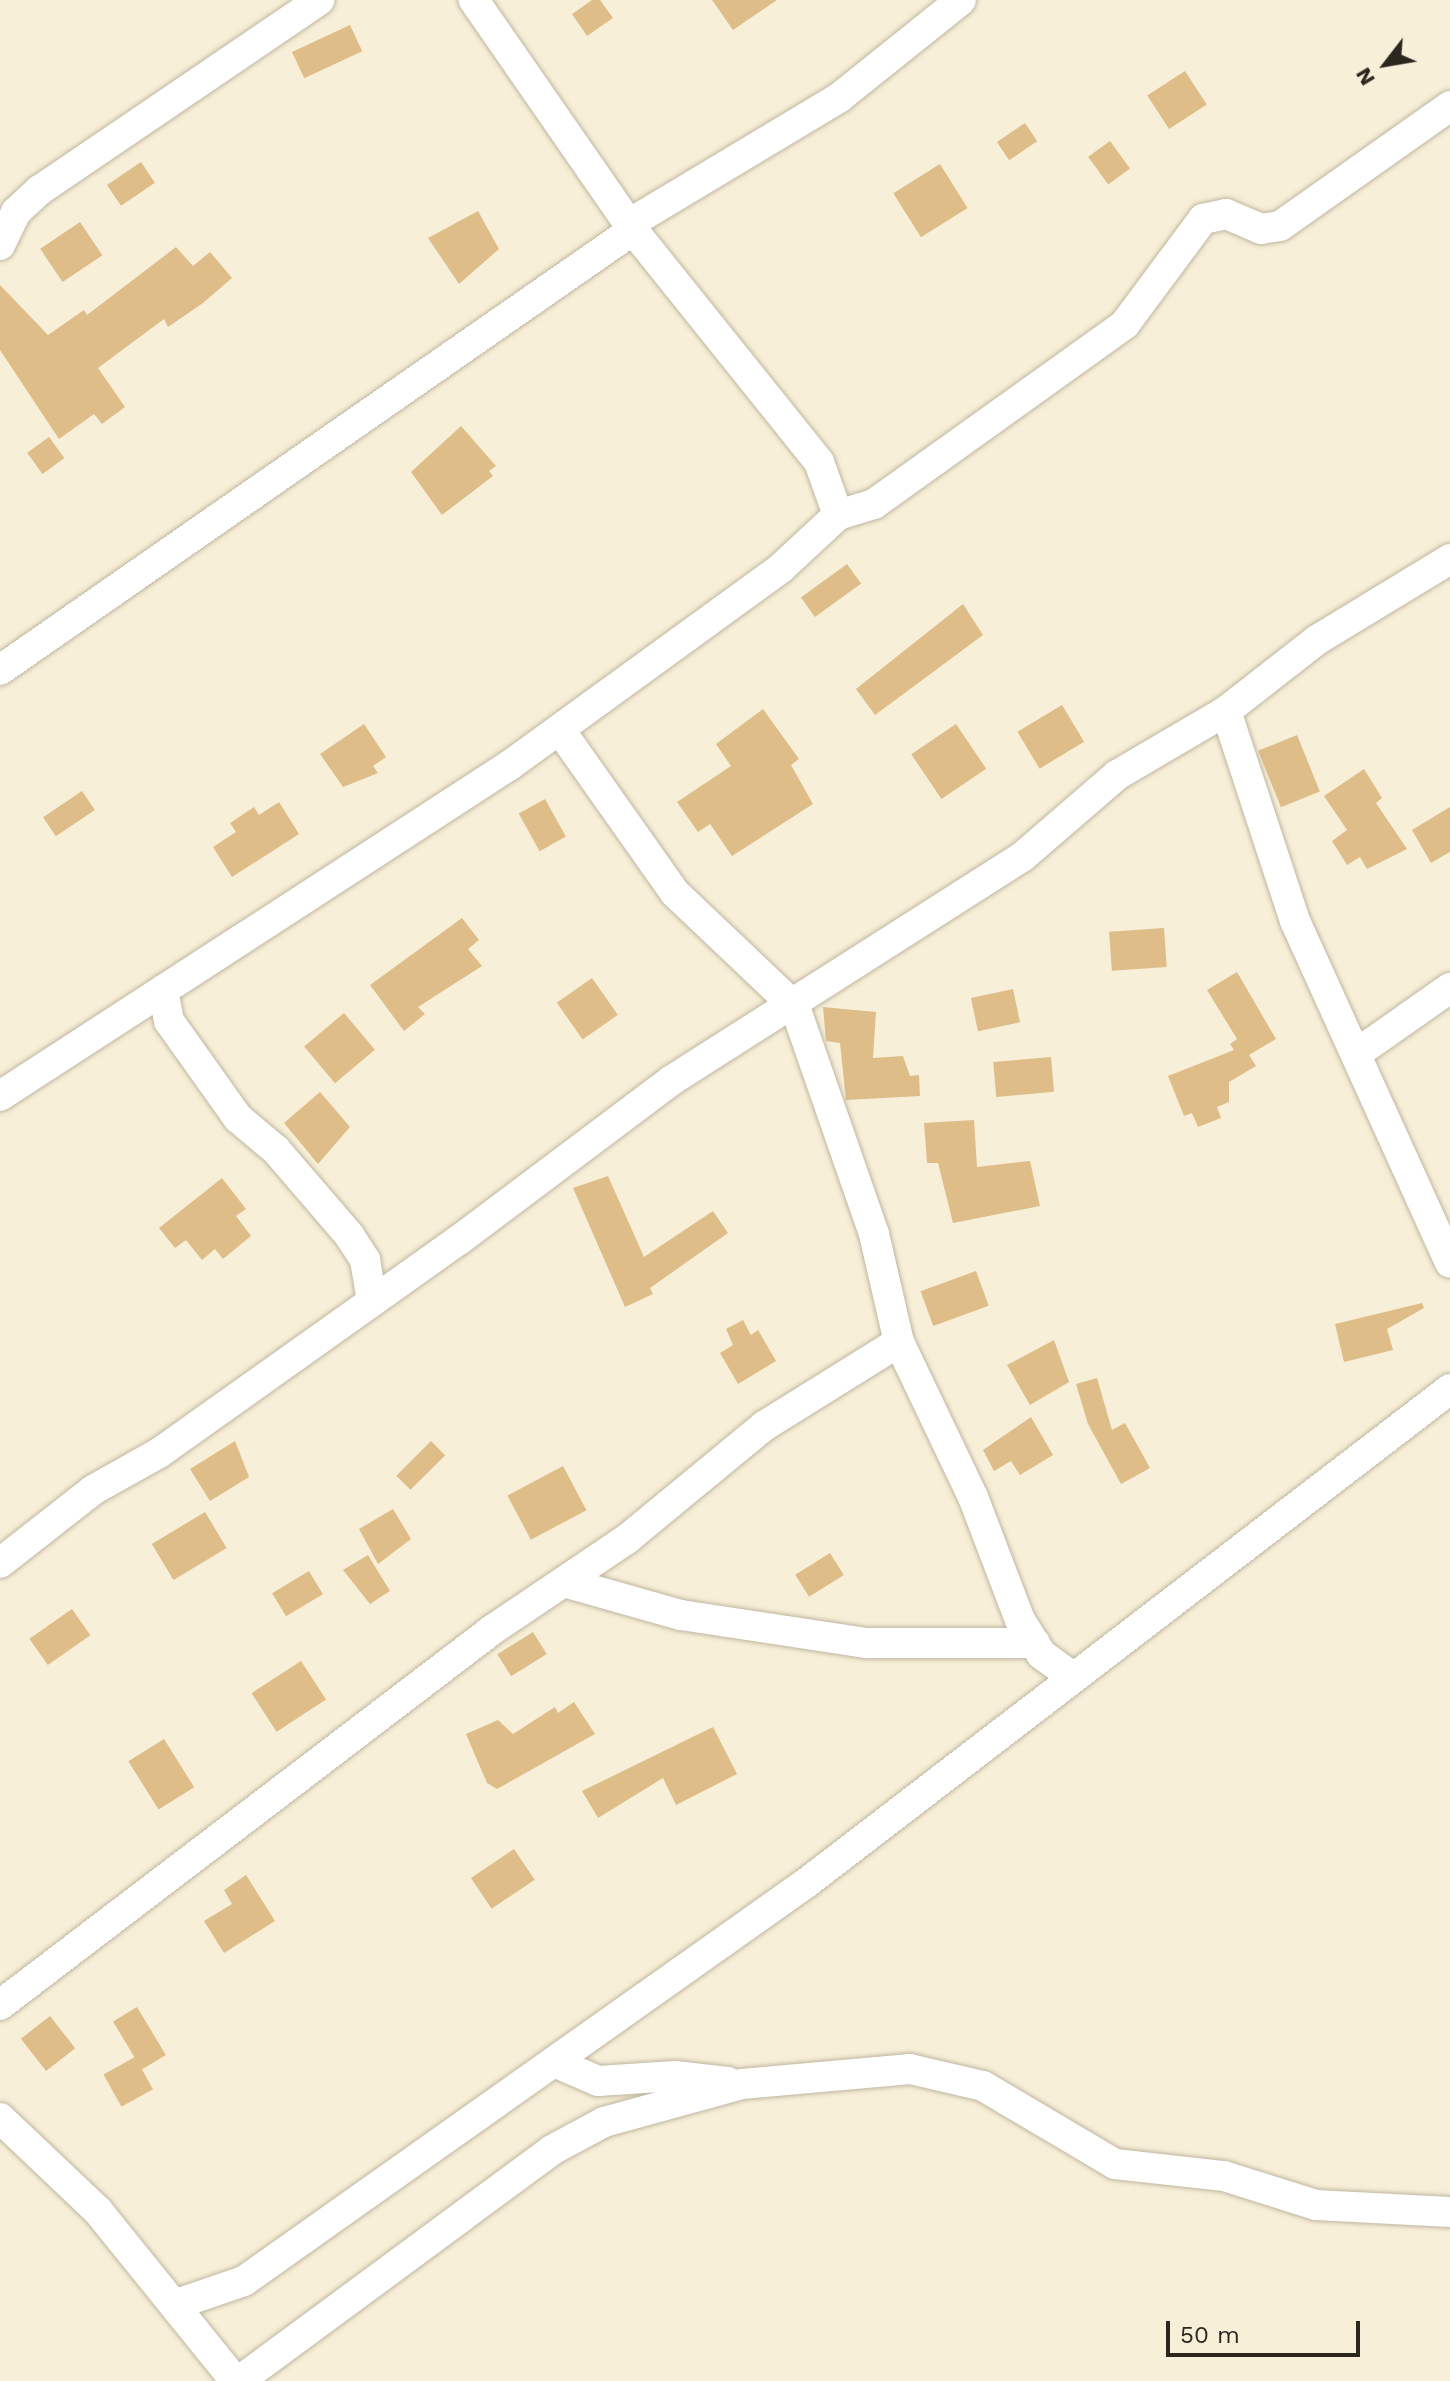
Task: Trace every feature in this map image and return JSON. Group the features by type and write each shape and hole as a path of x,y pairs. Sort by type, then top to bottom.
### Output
{"street":[{"path":"0,245 16,212 40,190 320,0"},
{"path":"474,0 631,227 819,462 838,515"},
{"path":"0,670 631,227 840,97 961,0"},
{"path":"0,1096 560,730 781,568 838,515 886,496 1125,324 1203,219 1226,214 1261,229 1280,226 1450,106"},
{"path":"0,1563 93,1490 159,1453 672,1080 795,1007 1022,857 1117,775 1226,711 1317,640 1450,559"},
{"path":"1226,711 1295,921 1450,1262"},
{"path":"560,730 675,893 795,1007 874,1234 899,1342 1035,1643 1073,1677"},
{"path":"1356,1054 1450,988"},
{"path":"163,990 169,1021 238,1118 276,1150 349,1235 365,1260 372,1301"},
{"path":"0,2005 564,1582 627,1539 764,1426 899,1342"},
{"path":"174,2305 244,2281 805,1884 1450,1389"},
{"path":"564,1582 681,1615 867,1643 1035,1643"},
{"path":"554,2062 598,2081 675,2076 742,2084"},
{"path":"0,2118 98,2211 237,2381 552,2150 604,2122 742,2084 910,2069 983,2086 1115,2164 1224,2176 1316,2205 1450,2212"}],"building":[{"path":"592,0 600,0 613,18 587,36 572,14"},
{"path":"712,0 777,0 733,30"},
{"path":"350,25 362,51 304,78 292,52"},
{"path":"1185,71 1207,105 1169,129 1147,96"},
{"path":"1025,123 1037,141 1009,160 997,142"},
{"path":"1110,141 1130,169 1108,184 1088,157"},
{"path":"141,162 155,183 121,206 107,185"},
{"path":"940,164 968,208 921,237 893,193"},
{"path":"478,211 499,249 459,284 428,238"},
{"path":"80,222 102,255 63,282 40,249"},
{"path":"176,247 193,266 210,252 232,278 168,327 164,319 98,368 125,407 102,424 94,414 59,439 0,350 0,285 48,335 84,310 87,315"},
{"path":"461,426 496,466 489,471 493,476 442,515 411,472"},
{"path":"49,437 64,458 42,474 27,453"},
{"path":"847,564 861,583 815,617 801,598"},
{"path":"963,604 983,635 875,715 856,689"},
{"path":"1062,705 1084,742 1040,769 1017,732"},
{"path":"763,709 799,759 791,765 813,804 732,856 710,824 698,832 677,802 731,766 716,744"},
{"path":"364,724 386,757 373,766 378,773 343,787 320,754"},
{"path":"956,724 986,769 941,799 911,754"},
{"path":"1297,735 1320,792 1281,807 1258,751"},
{"path":"1364,769 1382,798 1376,803 1407,849 1367,869 1360,857 1347,865 1332,841 1347,830 1324,796"},
{"path":"82,791 95,810 56,836 43,817"},
{"path":"545,799 566,837 540,851 519,814"},
{"path":"279,802 299,834 232,877 213,847 236,832 230,823 254,807 259,815"},
{"path":"1450,807 1450,852 1431,863 1412,830"},
{"path":"462,918 479,940 468,949 482,966 418,1007 425,1014 404,1031 370,985"},
{"path":"1164,928 1167,967 1112,971 1109,932"},
{"path":"1237,972 1276,1039 1249,1055 1256,1066 1229,1082 1229,1102 1217,1107 1221,1118 1198,1127 1192,1113 1184,1116 1168,1076 1234,1050 1230,1044 1237,1039 1207,990"},
{"path":"592,978 618,1015 583,1040 557,1003"},
{"path":"1013,989 1020,1022 978,1031 971,998"},
{"path":"823,1007 876,1012 873,1058 903,1056 910,1076 919,1075 920,1096 846,1100 840,1043 826,1041"},
{"path":"344,1013 375,1050 335,1083 304,1046"},
{"path":"1051,1057 1054,1092 996,1097 993,1062"},
{"path":"320,1092 350,1127 318,1164 284,1123"},
{"path":"974,1120 977,1167 1030,1161 1040,1206 953,1223 938,1163 927,1163 924,1123"},
{"path":"608,1176 644,1257 713,1211 728,1233 650,1288 653,1294 625,1307 573,1188"},
{"path":"222,1178 246,1209 236,1216 251,1236 223,1259 215,1249 202,1260 186,1240 175,1248 159,1228"},
{"path":"976,1271 989,1306 933,1326 921,1291"},
{"path":"1422,1303 1424,1308 1387,1329 1393,1350 1344,1362 1335,1324"},
{"path":"743,1320 751,1335 758,1330 776,1361 738,1384 720,1353 733,1345 726,1329"},
{"path":"1054,1340 1069,1382 1030,1405 1007,1365"},
{"path":"1097,1378 1112,1430 1125,1423 1150,1468 1121,1484 1088,1424 1076,1384"},
{"path":"1031,1417 1053,1455 1020,1475 1011,1461 994,1471 983,1450"},
{"path":"235,1441 249,1477 210,1501 190,1469"},
{"path":"431,1441 445,1455 410,1490 396,1476"},
{"path":"563,1466 586,1510 531,1540 507,1496"},
{"path":"393,1509 411,1539 378,1564 359,1529"},
{"path":"205,1512 227,1548 173,1580 152,1544"},
{"path":"830,1553 844,1575 809,1597 795,1575"},
{"path":"368,1555 390,1591 370,1604 343,1570"},
{"path":"309,1571 323,1594 286,1616 272,1593"},
{"path":"72,1609 90,1635 48,1665 29,1639"},
{"path":"533,1632 547,1654 511,1676 497,1654"},
{"path":"301,1661 326,1700 277,1732 252,1693"},
{"path":"574,1702 595,1734 497,1789 487,1783 466,1734 498,1720 513,1734 555,1707 558,1713"},
{"path":"713,1727 737,1774 676,1805 663,1778 598,1818 582,1791"},
{"path":"164,1739 194,1787 159,1810 128,1761"},
{"path":"514,1849 535,1880 492,1909 471,1878"},
{"path":"246,1875 275,1921 224,1953 204,1921 232,1904 224,1890"},
{"path":"137,2007 166,2055 142,2069 113,2021"},
{"path":"50,2016 75,2048 46,2071 21,2039"},
{"path":"135,2057 153,2089 121,2107 104,2074"}]}
